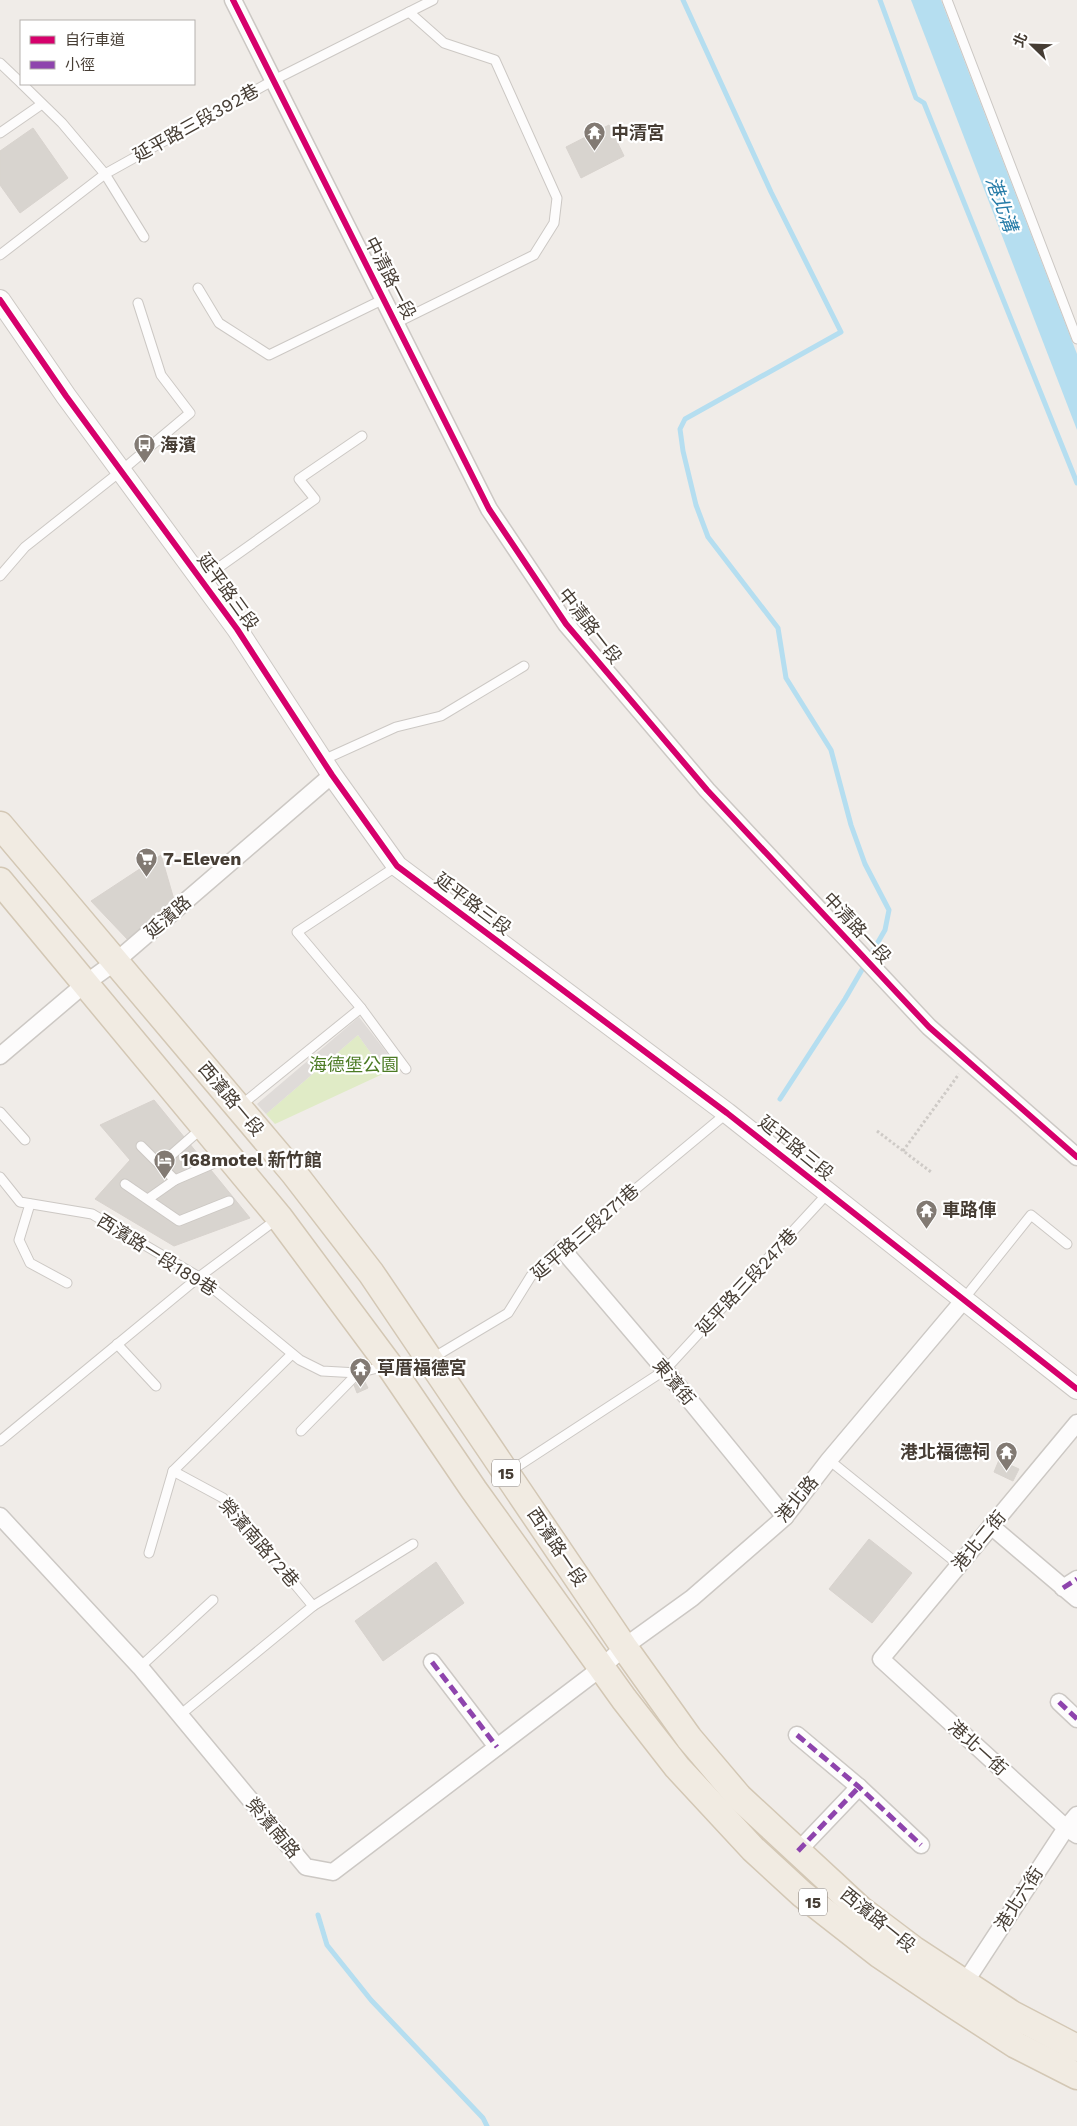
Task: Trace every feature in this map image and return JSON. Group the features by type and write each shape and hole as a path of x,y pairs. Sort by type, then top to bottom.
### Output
{"main road":[{"name":"西濱路一段","path":"0,825 293,1172 371,1273 431,1359 624,1647 688,1738 740,1797 860,1908 964,1984 1012,2014 1077,2048"},
{"name":"西濱路一段","path":"0,881 279,1217 389,1365 474,1490 601,1668 677,1767 753,1849 802,1894 880,1955 1016,2044 1077,2076"}],"street":[{"name":"中清路一段","path":"233,0 489,510 566,624 707,790 929,1027 1077,1157"},
{"name":"延平路三段","path":"0,300 121,471 237,629 328,767 397,866 728,1113 963,1301 1077,1389"},
{"name":"延濱路","path":"0,1056 86,983 115,962 328,767"},
{"name":"東濱街","path":"562,1249 665,1370 785,1517"},
{"name":"港北路","path":"601,1668 624,1647 692,1598 785,1517 829,1460 963,1301"},
{"name":"港北二街","path":"881,1659 1077,1423"},
{"name":"榮濱南路","path":"0,1516 140,1667 306,1867 334,1872 601,1668"},
{"path":"991,1526 1070,1583 1077,1600"},
{"name":"港北一街","path":"881,1659 1071,1832"},
{"path":"432,1662 497,1747"},
{"path":"1059,1702 1077,1718"},
{"path":"797,1735 859,1787 921,1845"},
{"path":"798,1852 859,1787"},
{"name":"港北六街","path":"964,1984 1071,1832 1077,1815"}],"lane":[{"name":"延平路三段392巷","path":"0,255 105,174 274,80 432,0"},
{"path":"947,0 1077,339"},
{"path":"396,323 534,255 554,223 557,198 495,60 444,43 409,12"},
{"path":"0,63 20,83"},
{"path":"22,85 62,123 105,174 144,237"},
{"path":"0,133 42,104"},
{"path":"198,288 219,323 269,354 384,299"},
{"path":"0,576 24,547 121,471 190,413 161,375 138,304"},
{"path":"201,580 315,500 299,479 362,436"},
{"path":"328,767 396,727 440,716 524,666"},
{"path":"397,866 297,932 361,1008 406,1069"},
{"path":"238,1108 361,1008"},
{"path":"0,1112 25,1140"},
{"name":"延平路三段271巷","path":"389,1365 431,1359 508,1313 531,1276 728,1113"},
{"path":"160,1165 204,1126"},
{"path":"141,1146 175,1180"},
{"path":"148,1199 175,1180 229,1157"},
{"name":"西濱路一段189巷","path":"0,1177 20,1202 92,1214 199,1276 292,1354 322,1371 358,1373 389,1365"},
{"path":"125,1184 179,1221 229,1201"},
{"name":"延平路三段247巷","path":"507,1474 665,1370 828,1193"},
{"path":"30,1204 19,1240 30,1263 67,1283"},
{"path":"963,1301 1031,1215 1067,1244"},
{"path":"0,1441 199,1276 279,1217"},
{"path":"117,1344 156,1386"},
{"path":"149,1553 173,1471 292,1354"},
{"path":"301,1431 358,1373"},
{"path":"829,1460 959,1565"},
{"name":"榮濱南路72巷","path":"173,1471 223,1498 313,1606"},
{"path":"180,1715 313,1606 413,1544"},
{"path":"140,1667 213,1600"}],"path":[{"path":"903,1151 968,1062"},
{"path":"877,1131 931,1172"}],"green space":[{"name":"海德堡公園","path":"358,1035 385,1073 275,1124 266,1114"}],"shaded area":[{"path":"359,1017 398,1067 385,1073 358,1035 266,1114 257,1104"}],"water":[{"name":"港北溝","path":"911,0 941,0 1077,354 1077,430"}],"building":[{"name":"中清宮","path":"609,125 624,156 581,178 566,147"},
{"path":"33,128 68,178 20,213 0,185 0,151"},
{"name":"7-Eleven","path":"161,855 175,903 129,941 91,901"},
{"name":"168motel 新竹館","path":"154,1100 250,1218 174,1246 95,1199 130,1160 100,1125"},
{"name":"草厝福德宮","path":"364,1380 368,1388 357,1393 354,1385"},
{"name":"港北福德祠","path":"999,1460 1019,1469 1013,1481 994,1472"},
{"path":"869,1539 912,1573 872,1623 829,1589"},
{"path":"436,1562 464,1603 383,1661 355,1621"}],"waterway":[{"path":"683,0 771,192 841,332 685,419 680,429 683,451 696,505 708,537 778,628 786,678 831,750 851,825 865,864 889,910 885,930 845,999 780,1099"},
{"path":"880,0 916,98 924,103 1077,483"},
{"path":"318,1915 327,1945 371,2000 483,2118 487,2126"}],"marked path":[{"path":"1063,1588 1077,1579"},
{"path":"432,1662 497,1747"},
{"path":"1059,1702 1077,1719"},
{"path":"797,1735 859,1787 921,1845"},
{"path":"798,1851 859,1787"}],"cycle path":[{"path":"233,0 489,509 566,624 707,790 929,1027 1077,1157"},
{"path":"0,300 66,396 237,629 332,775 397,866 727,1113 1077,1389"}],"place":[{"name":"中清宮","path":"595,152"},
{"name":"海濱","path":"144,464"},
{"name":"7-Eleven","path":"147,878"},
{"name":"168motel 新竹館","path":"165,1179"},
{"name":"車路俥","path":"926,1229"},
{"name":"草厝福德宮","path":"361,1387"},
{"name":"港北福德祠","path":"1006,1471"}]}
